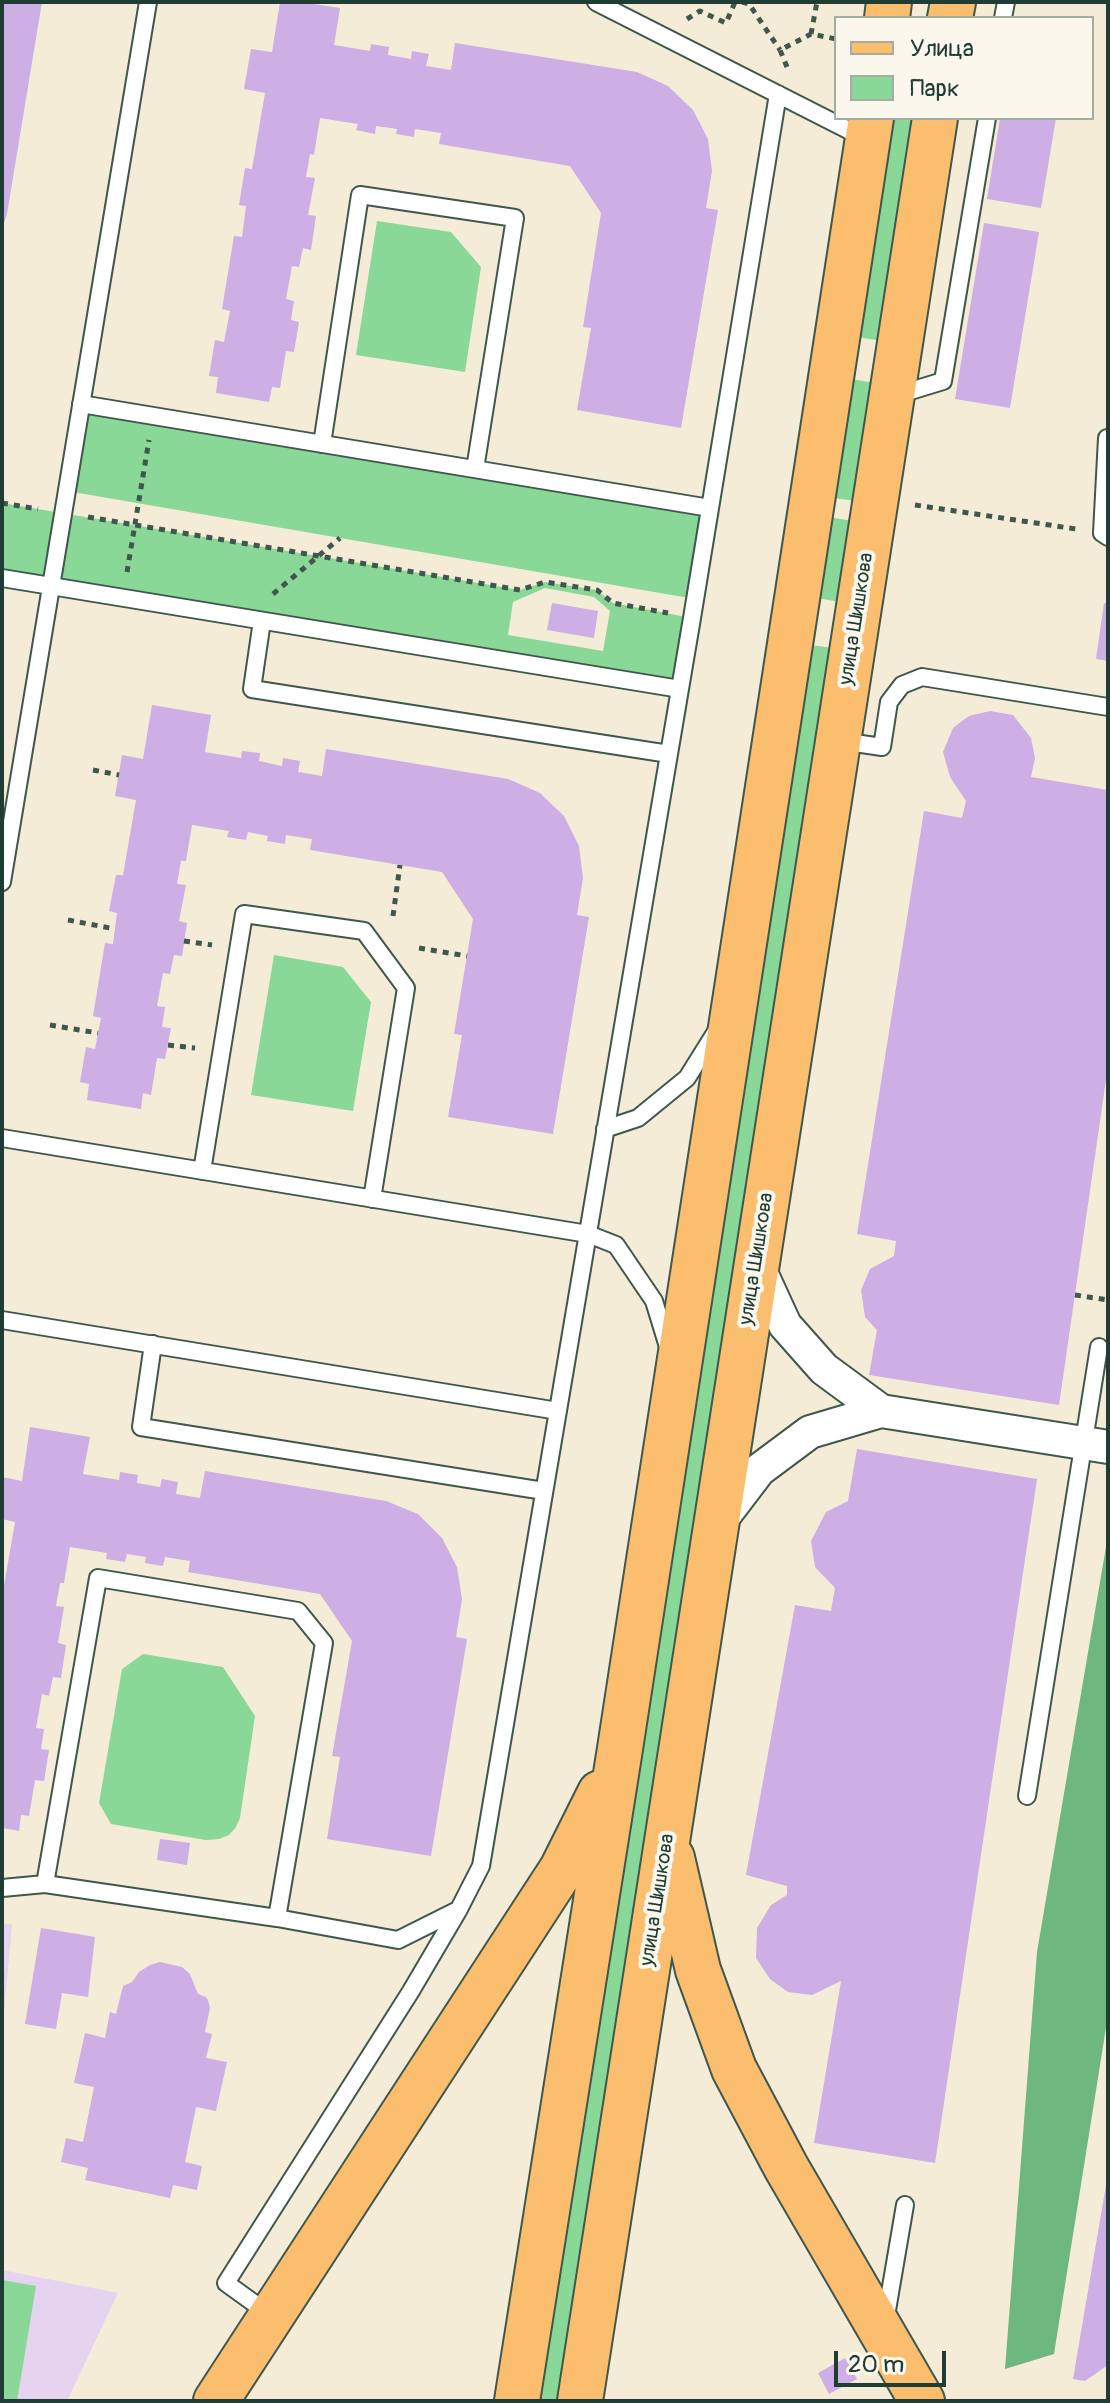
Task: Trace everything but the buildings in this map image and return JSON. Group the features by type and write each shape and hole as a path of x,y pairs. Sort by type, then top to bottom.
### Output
{"main road":[{"name":"улица Шишкова","path":"580,2401 935,120"},
{"path":"517,2401 869,129"},
{"path":"834,356 894,381"},
{"path":"794,618 856,628"},
{"path":"216,2401 562,1869 619,1755"},
{"path":"667,1837 698,1970 734,2069 786,2167 922,2401"}],"street":[{"path":"757,1264 785,1325 824,1369 881,1411"},
{"path":"715,1528 759,1470 810,1432 881,1411 1096,1445"}],"lane":[{"path":"2,882 148,2"},
{"path":"596,2 778,94 834,116"},
{"path":"271,2316 226,2283 411,1991 481,1866 778,94"},
{"path":"846,120 869,129"},
{"path":"894,381 943,381 987,120"},
{"path":"322,444 360,195 515,218 475,469"},
{"path":"81,404 710,508"},
{"path":"1108,431 1102,533 1108,537"},
{"path":"2,578 680,689"},
{"path":"254,620 252,689 669,754"},
{"path":"838,740 882,747 889,702 902,685 922,677 1108,707"},
{"path":"2,763 20,766"},
{"path":"202,1171 244,914 364,931 406,988 372,1199"},
{"path":"605,1129 638,1118 687,1078 735,1002"},
{"path":"2,1138 588,1234 616,1245 654,1301 677,1378"},
{"path":"2,1320 558,1411"},
{"path":"153,1344 141,1427 544,1491"},
{"path":"1027,1796 1096,1445 1099,1347"},
{"path":"45,1884 98,1578 298,1611 324,1643 277,1918"},
{"path":"2,1888 45,1884 277,1918 398,1940 458,1911"},
{"path":"883,2331 905,2205"}],"path":[{"path":"681,22 700,11 726,23 735,2"},
{"path":"742,2 749,4 780,50"},
{"path":"817,2 811,34 834,39"},
{"path":"123,598 153,416"},
{"path":"2,503 520,590 545,582 597,590 613,603 692,618"},
{"path":"910,505 1078,529"},
{"path":"254,620 340,538"},
{"path":"93,770 119,775"},
{"path":"393,916 400,865"},
{"path":"68,920 115,929"},
{"path":"184,941 212,945"},
{"path":"419,948 467,956"},
{"path":"50,1025 98,1033"},
{"path":"168,1045 196,1049"},
{"path":"1075,1295 1108,1300"}],"shaded area":[{"path":"2,1924 12,1924 2,2035"},
{"path":"2,2270 118,2293 67,2401 2,2401"}],"green space":[{"path":"891,120 917,120 882,341 857,337"},
{"path":"377,221 451,232 481,267 465,372 356,355"},
{"path":"851,379 875,383 856,501 833,498"},
{"path":"81,404 710,508 695,599 67,491"},
{"path":"2,503 520,590 545,582 597,590 613,603 692,618 680,689 2,578","holes":["545,588 594,597 610,611 603,651 508,635 513,602"]},
{"path":"829,517 853,521 840,602 817,598"},
{"path":"810,645 833,648 561,2401 537,2401"},
{"path":"274,955 343,967 371,1002 353,1111 251,1095"},
{"path":"1108,1535 1108,2015 1054,2354 1005,2369 1037,1952"},
{"path":"143,1654 223,1667 255,1716 240,1818 229,1835 206,1840 111,1824 99,1803 122,1669"},
{"path":"2,2280 36,2286 17,2401 2,2401"}]}
